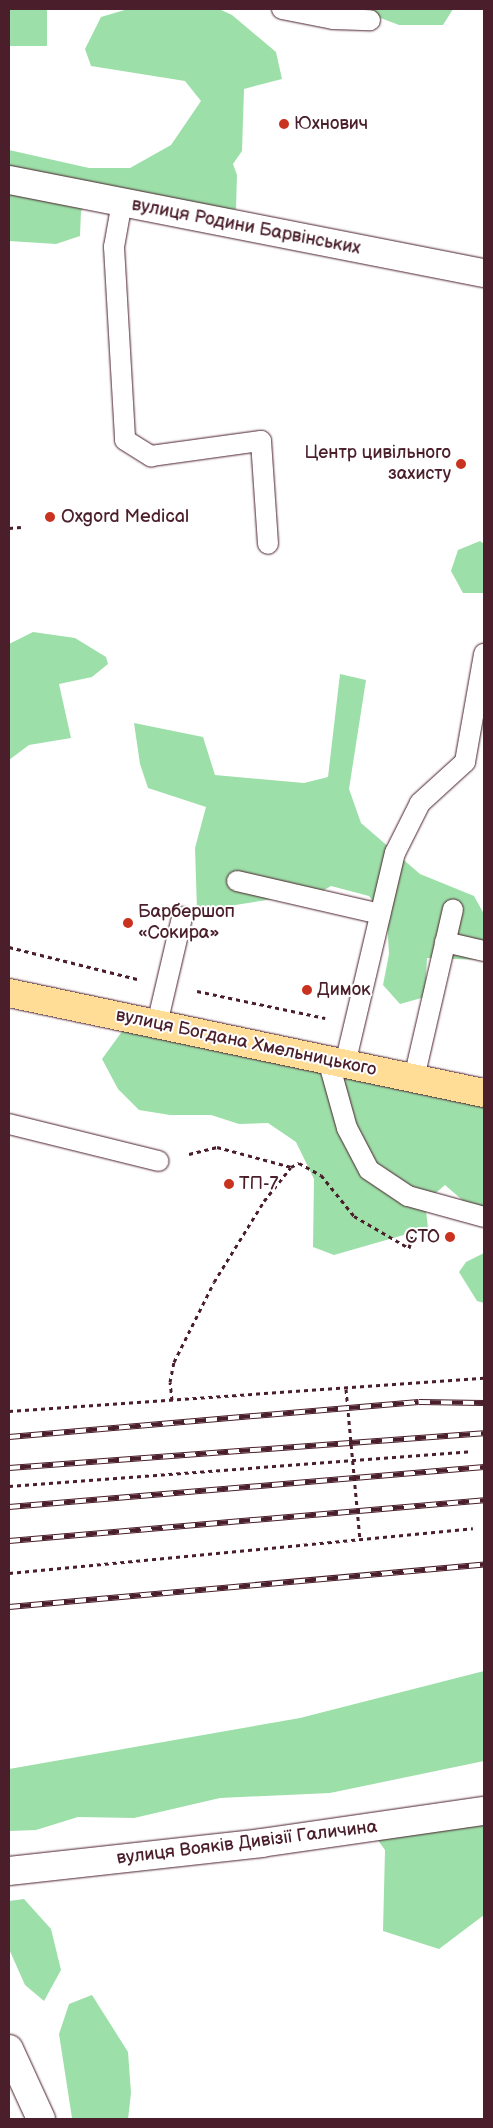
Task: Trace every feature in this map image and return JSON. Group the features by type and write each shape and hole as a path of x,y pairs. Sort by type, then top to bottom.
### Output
{"main road":[{"name":"вулиця Богдана Хмельницького","path":"9,993 484,1093"}],"street":[{"name":"вулиця Родини Барвінських","path":"9,180 484,273"},
{"name":"вулиця Вояків Дивізії Галичина","path":"9,1871 261,1843 484,1811"},
{"path":"9,2049 41,2119"}],"lane":[{"path":"282,9 333,20 370,20"},
{"path":"122,202 114,246 125,440 151,456 261,441 268,544"},
{"path":"484,654 465,762 420,803 395,853 353,1024 336,1062 347,1128 369,1170 408,1196 484,1217"},
{"path":"237,881 380,914"},
{"path":"414,1078 453,909"},
{"path":"157,1024 182,917"},
{"path":"446,942 484,951"},
{"path":"9,1124 159,1161"}],"path":[{"path":"9,528 21,527"},
{"path":"9,947 166,985 353,1024"},
{"path":"159,1161 217,1147 291,1167"},
{"path":"172,1400 170,1382 174,1362 214,1282 264,1201 291,1167 299,1163 321,1175 354,1216 409,1248"},
{"path":"9,1411 484,1378"},
{"path":"346,1389 360,1539"},
{"path":"9,1486 471,1451"},
{"path":"9,1573 473,1528"}],"green space":[{"path":"9,9 47,9 47,46 9,46"},
{"path":"128,9 219,9 232,15 276,52 282,79 244,89 242,151 233,164 237,175 236,209 209,211 108,189 81,211 80,236 56,244 9,241 9,150 89,168 130,168 171,145 201,101 185,81 91,66 85,49 101,17"},
{"path":"357,9 453,9 443,25 399,25"},
{"path":"480,541 484,544 484,593 463,593 451,571 458,550"},
{"path":"33,632 75,638 106,657 108,664 92,677 59,684 71,738 29,745 9,760 9,644"},
{"path":"340,674 366,680 349,789 361,823 420,874 474,896 484,914 484,960 427,958 425,997 400,1004 383,985 389,954 387,920 369,896 331,886 307,900 273,899 197,911 195,848 206,807 148,788 140,764 134,723 203,737 215,775 304,783 328,777"},
{"path":"126,1026 484,1103 484,1219 445,1185 425,1202 428,1228 334,1255 313,1247 314,1179 296,1142 268,1123 239,1124 211,1115 170,1115 139,1110 118,1089 102,1059"},
{"path":"484,1253 484,1303 477,1301 459,1272 466,1262"},
{"path":"484,1671 484,1761 330,1793 220,1798 134,1818 78,1817 36,1830 9,1831 9,1769 300,1718"},
{"path":"484,1807 484,1915 439,1949 383,1931 385,1850 369,1828"},
{"path":"24,1899 51,1929 61,1970 44,2001 25,1985 9,1949 9,1901"},
{"path":"92,1995 128,2052 131,2093 128,2119 72,2118 59,2034 69,2004"}],"railway":[{"path":"9,1437 419,1402 484,1403"},
{"path":"9,1468 484,1433"},
{"path":"9,1507 484,1467"},
{"path":"9,1541 484,1500"},
{"path":"9,1607 484,1565"}],"place":[{"name":"Юхнович","path":"284,124"},
{"name":"Центр цивільного захисту","path":"461,464"},
{"name":"Oxgord Medical","path":"50,517"},
{"name":"Барбершоп «Сокира»","path":"128,923"},
{"name":"Димок","path":"307,990"},
{"name":"ТП-7","path":"229,1184"},
{"name":"СТО","path":"450,1237"}]}
